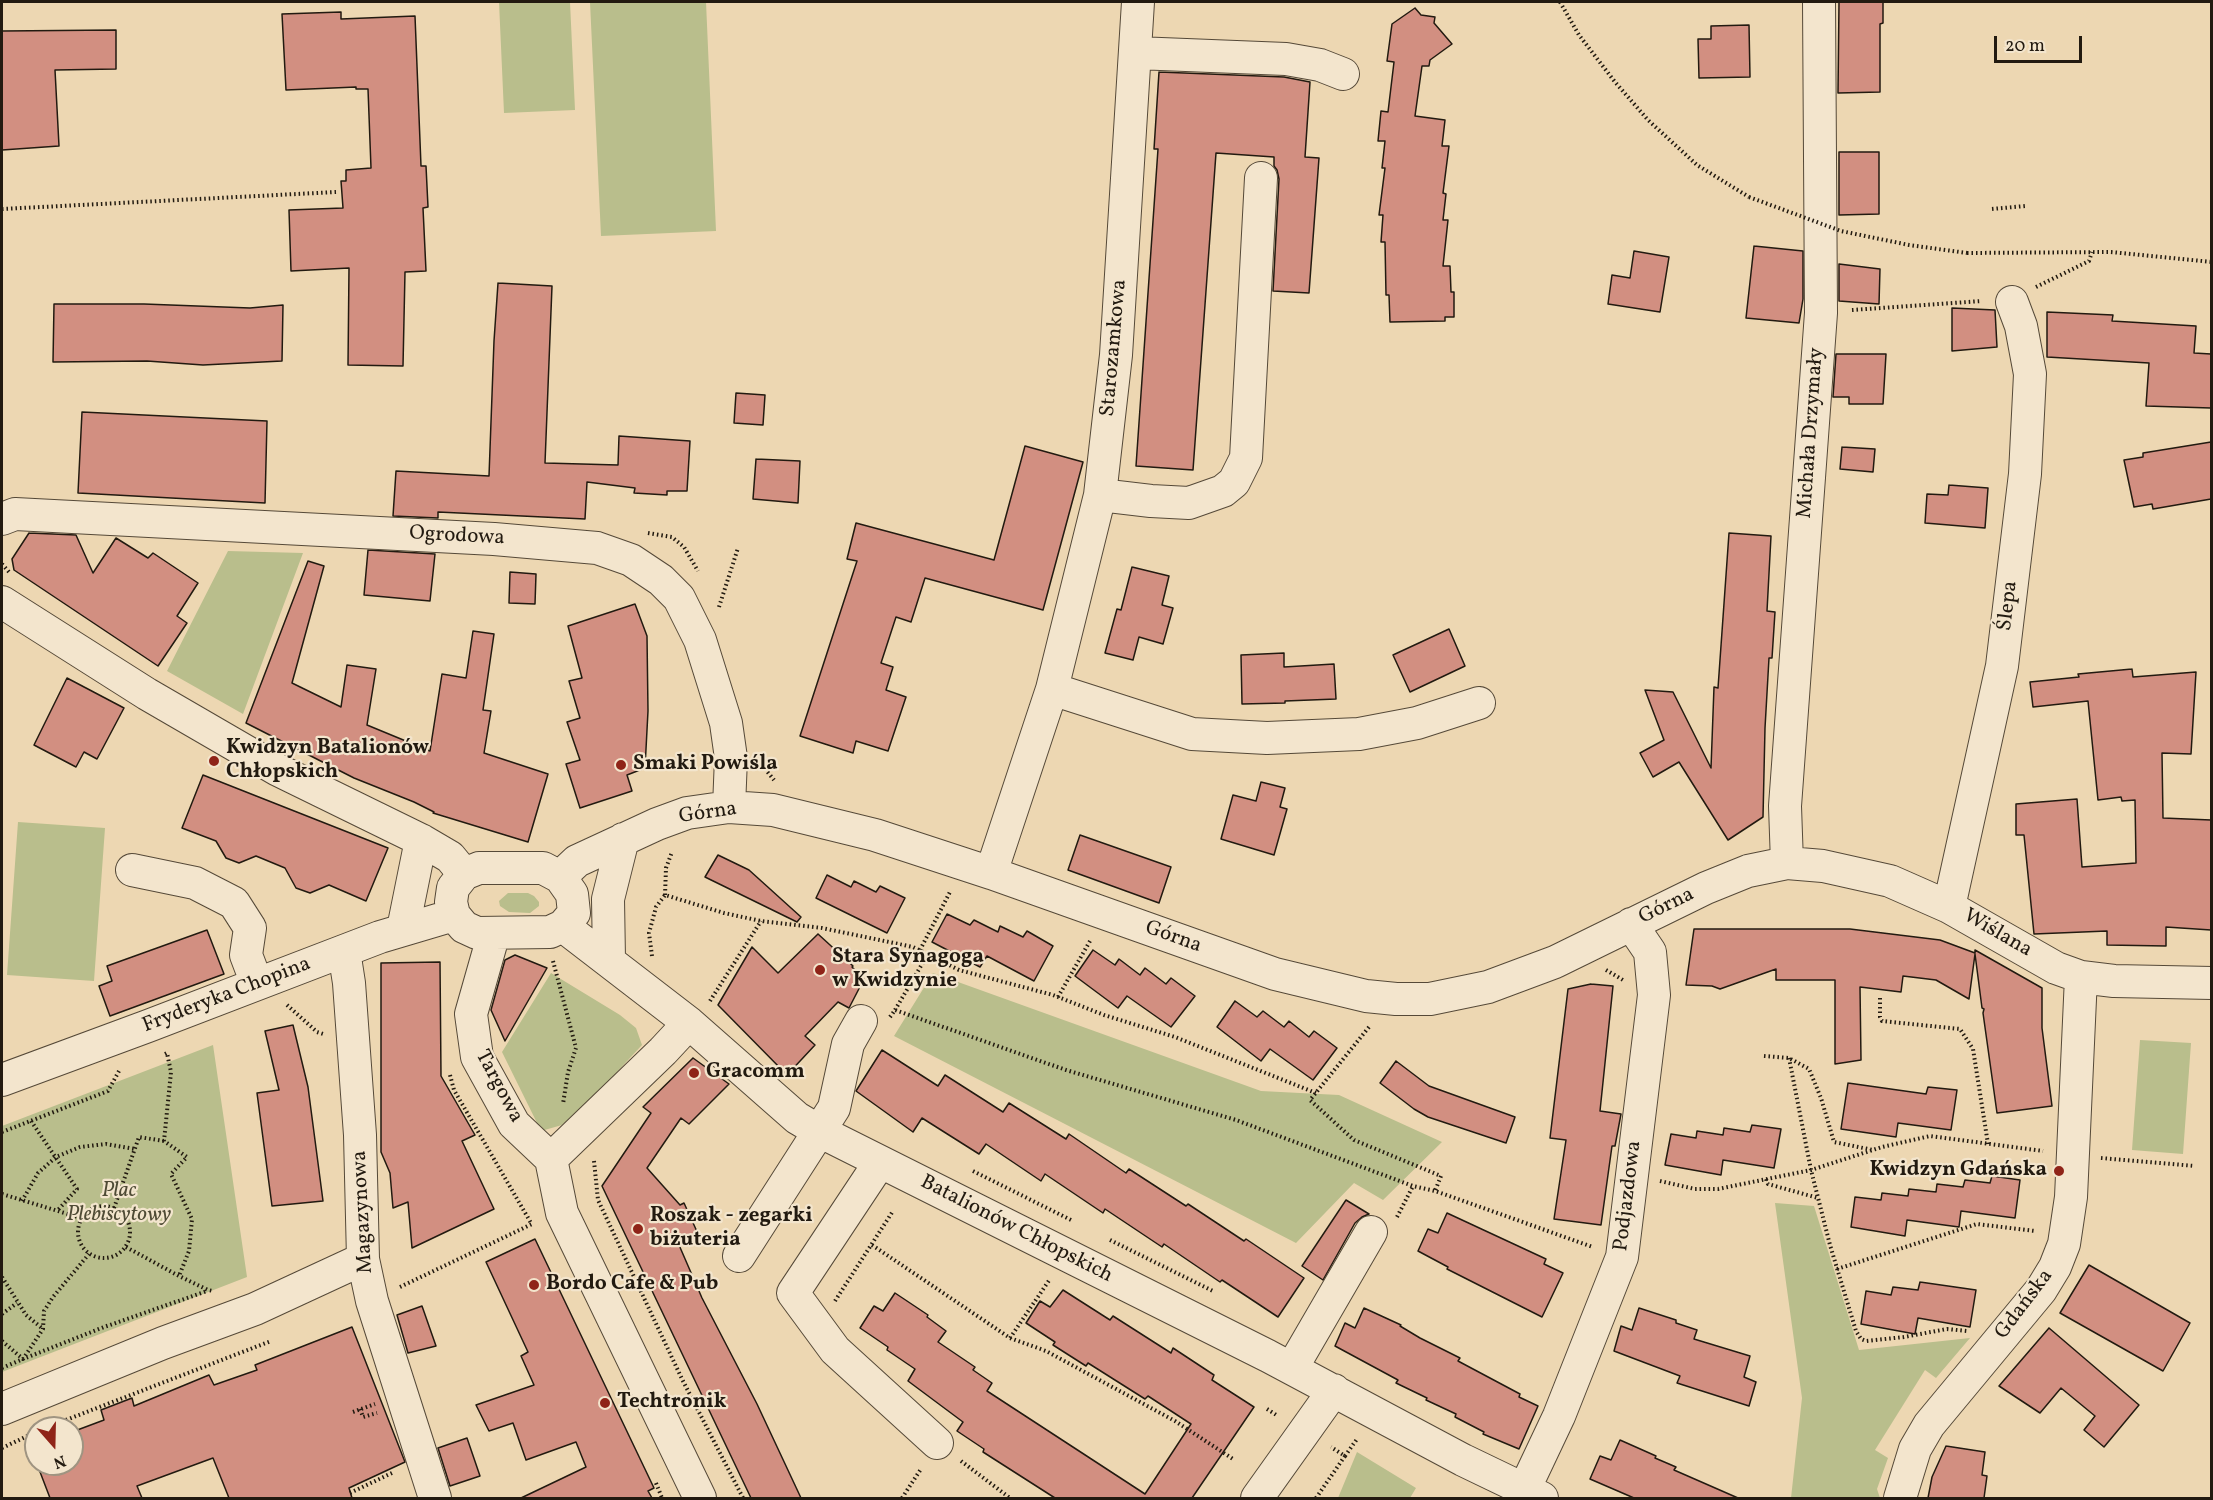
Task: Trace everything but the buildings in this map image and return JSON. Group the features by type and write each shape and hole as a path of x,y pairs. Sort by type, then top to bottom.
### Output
{"street":[{"name":"Starozamkowa","path":"991,873 1052,689 1100,495 1116,355 1138,2"},
{"name":"Michała Drzymały","path":"1787,864 1785,806 1821,313 1819,2"},
{"path":"1136,54 1286,59 1320,65 1343,74"},
{"path":"1100,495 1190,503 1223,491 1234,482 1246,458 1261,178"},
{"name":"Ślepa","path":"1949,907 2002,666 2025,474 2030,374 2021,326 2012,302"},
{"name":"Ogrodowa","path":"2,519 15,514 494,539 597,548 631,560 661,580 679,598 700,640 726,723 731,758 729,807"},
{"path":"2,602 147,694 278,770 422,840 450,857 464,874"},
{"path":"1052,689 1192,734 1267,738 1359,734 1417,723 1479,703"},
{"name":"Górna","path":"560,877 577,861 657,824 687,813 729,807 772,810 875,835 991,873 1275,974 1366,996 1430,999 1488,987 1555,962 1706,888 1748,871 1787,864"},
{"path":"609,959 608,899 623,839"},
{"path":"404,929 422,840"},
{"name":"Wiślana","path":"1787,864 1823,866 1890,880 1949,907 2056,968 2081,977 2114,981 2211,983"},
{"path":"478,868 543,868 560,877 572,894 574,913 563,926 550,932 477,933 464,927 454,915 451,902 453,888 464,874 478,868"},
{"path":"132,870 195,883 234,903 250,928 246,954 257,984"},
{"name":"Fryderyka Chopina","path":"2,1080 404,929 454,915"},
{"name":"Podjazdowa","path":"1516,1492 1559,1416 1622,1257 1654,995 1650,952 1631,924"},
{"name":"Batalionów Chłopskich","path":"563,926 609,959 640,987 699,1012 797,1118 880,1162 1292,1368 1516,1492"},
{"name":"Targowa","path":"494,933 471,1014 477,1057 514,1124 551,1159"},
{"name":"Magazynowa","path":"344,951 349,983 360,1135 363,1259 372,1301 435,1498"},
{"name":"Gdańska","path":"1900,1498 1916,1449 1929,1425 2041,1290 2055,1267 2064,1244 2071,1197 2081,977"},
{"path":"699,1012 663,1051 551,1159 562,1213 700,1498"},
{"path":"739,1256 834,1108 848,1044 873,1022"},
{"path":"880,1162 793,1293 835,1350 937,1443"},
{"path":"1292,1368 1371,1232"},
{"path":"2,1409 163,1343 255,1309 363,1259"},
{"path":"1257,1498 1334,1390"}],"path":[{"path":"1560,2 1579,35 1648,120 1697,165 1749,196 1841,231 1909,245 1967,253 2140,253 2211,262"},
{"path":"2,209 336,192"},
{"path":"1992,209 2025,206"},
{"path":"1821,313 1968,301 2012,302 2027,291 2089,261 2092,252"},
{"path":"719,607 738,548"},
{"path":"731,758 756,758 780,787"},
{"path":"652,957 649,933 656,907 665,894 666,868 675,844"},
{"path":"920,950 954,884"},
{"path":"665,894 724,913 761,921 822,928 920,950 959,970 1058,997 1104,1015 1194,1043 1316,1093"},
{"path":"699,1012 761,921"},
{"path":"1058,997 1095,933"},
{"path":"873,1022 896,1010 928,954"},
{"path":"553,960 576,1048 568,1072 562,1110 600,1147 594,1163 598,1200 682,1379 743,1498"},
{"path":"1597,970 1604,969 1621,978 1630,987 1634,1001 1654,995"},
{"path":"1880,998 1882,1021 1960,1029 1973,1050 1988,1144"},
{"path":"287,1005 317,1032 328,1036"},
{"path":"896,1010 1066,1070 1236,1120 1413,1186 1435,1191 1622,1257"},
{"path":"1358,1023 1379,1026"},
{"path":"1369,1026 1310,1100 1354,1140 1441,1176 1435,1191"},
{"path":"158,1056 167,1053 171,1072 164,1142"},
{"path":"1764,1056 1789,1058 1809,1069 1821,1098 1834,1142 1874,1150"},
{"path":"1789,1058 1818,1198 1837,1269 1856,1331 1861,1339 1866,1341 1905,1337 1947,1329 1962,1331"},
{"path":"2,1132 108,1091 120,1069"},
{"path":"31,1121 77,1189 57,1211"},
{"path":"1633,1175 1695,1189 1718,1189 1811,1170 1874,1150 1930,1136 2073,1155 2195,1166"},
{"path":"114,1208 139,1137 164,1142 187,1157 171,1174 192,1219 189,1251 179,1276"},
{"path":"22,1201 38,1173 56,1157 80,1147 106,1144 135,1149"},
{"path":"1766,1179 1768,1184 1818,1198"},
{"path":"1399,1212 1413,1186"},
{"path":"2,1194 81,1218"},
{"path":"96,1207 114,1208 123,1214 129,1224 130,1236 126,1246 118,1254 109,1258 99,1258 89,1254 82,1247 78,1238 81,1218 87,1211 96,1207"},
{"path":"832,1304 893,1211"},
{"path":"391,1292 532,1224"},
{"path":"1837,1269 1977,1224 2036,1231"},
{"path":"872,1245 1010,1338 1046,1351 1175,1421 1233,1459"},
{"path":"126,1246 179,1276 208,1290 218,1291"},
{"path":"23,1359 43,1329 44,1311 53,1296 89,1254"},
{"path":"2,1277 26,1316 43,1329"},
{"path":"1010,1338 1050,1279"},
{"path":"2,1368 104,1327 208,1290"},
{"path":"2,1314 17,1303"},
{"path":"2,1341 23,1359"},
{"path":"76,1416 271,1341"},
{"path":"360,1409 363,1417 379,1413 380,1417"},
{"path":"2,1448 24,1438"},
{"path":"937,1443 1010,1498"},
{"path":"350,1493 401,1469"}],"green space":[{"path":"499,2 570,2 575,110 504,113"},
{"path":"590,2 706,2 716,231 601,236"},
{"path":"228,551 303,553 243,714 167,671"},
{"path":"18,822 105,828 94,981 7,975"},
{"path":"508,893 528,893 534,896 539,906 530,913 509,912 500,906 499,901"},
{"path":"551,973 620,1015 636,1028 642,1045 590,1101 562,1125 541,1131 502,1052"},
{"path":"933,973 1261,1091 1339,1095 1442,1142 1383,1200 1354,1183 1296,1243 894,1036"},
{"path":"2140,1040 2191,1043 2183,1154 2132,1150"},
{"name":"Plac Plebiscytowy","path":"213,1045 247,1277 2,1372 2,1126"},
{"path":"1775,1203 1814,1206 1859,1350 1970,1338 1936,1378 1925,1370 1875,1450 1888,1458 1877,1489 1880,1498 1791,1498 1802,1398"},
{"path":"1357,1452 1416,1488 1410,1498 1338,1498"}],"place":[{"name":"Kwidzyn Batalionów Chłopskich","path":"214,761"},
{"name":"Smaki Powiśla","path":"621,765"},
{"name":"Stara Synagoga w Kwidzynie","path":"820,970"},
{"name":"Gracomm","path":"694,1073"},
{"name":"Kwidzyn Gdańska","path":"2059,1171"},
{"name":"Roszak - zegarki biżuteria","path":"638,1229"},
{"name":"Bordo Cafe & Pub","path":"534,1285"},
{"name":"Techtronik","path":"605,1403"}]}
